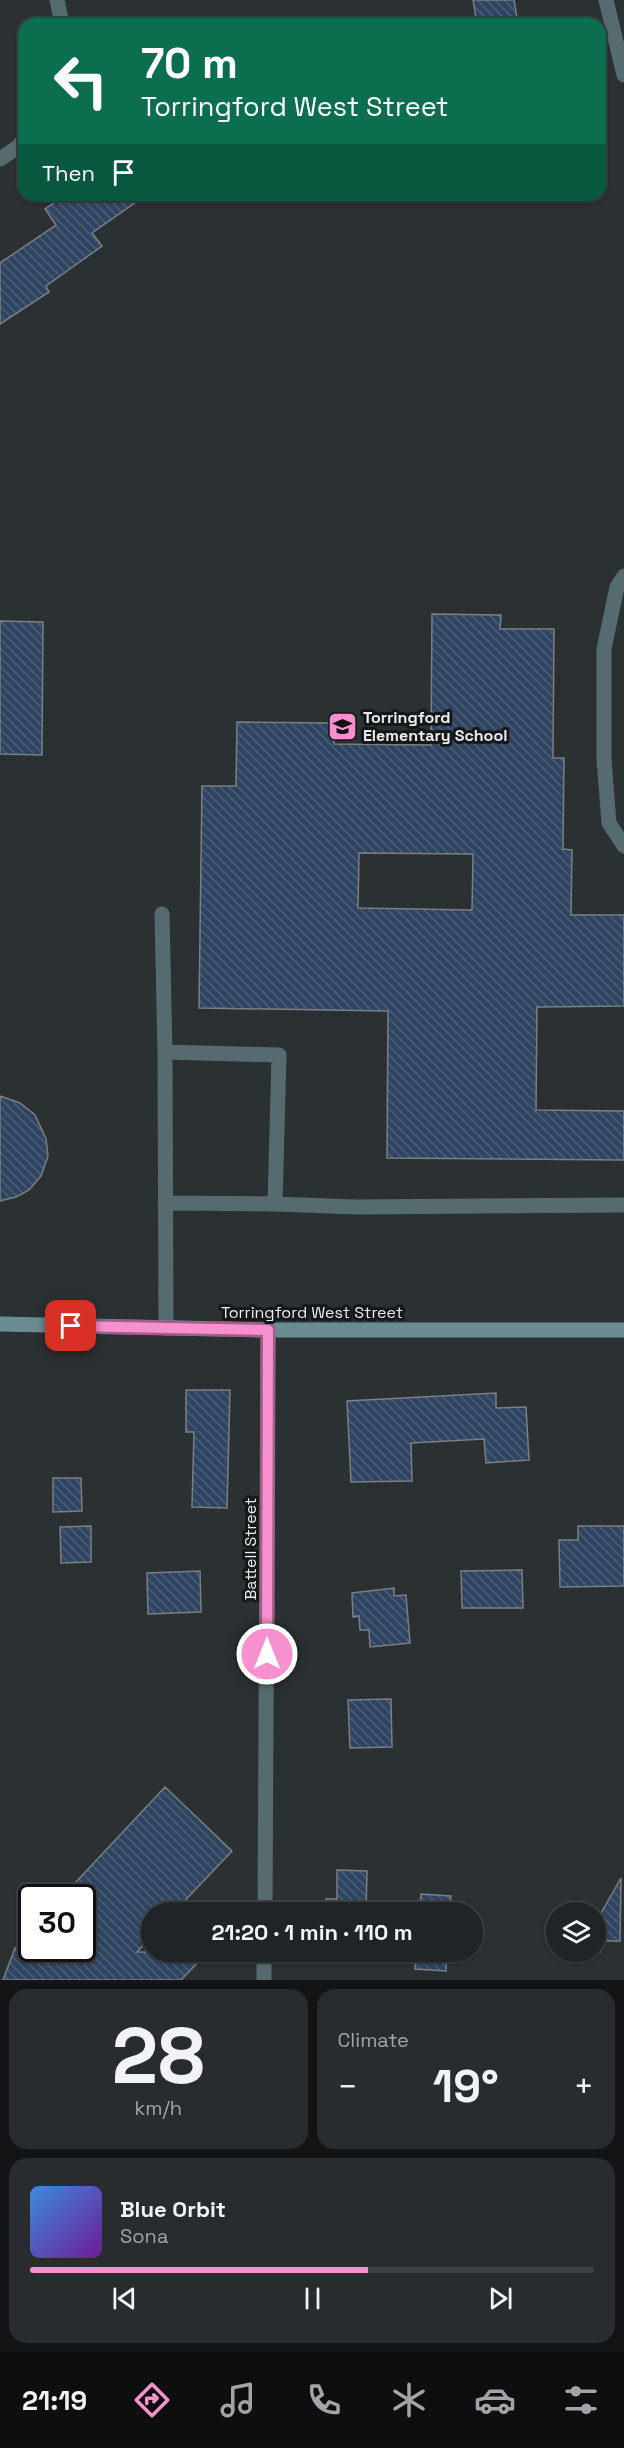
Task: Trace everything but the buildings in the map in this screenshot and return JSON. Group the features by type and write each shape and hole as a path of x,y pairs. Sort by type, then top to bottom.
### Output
{"main road":[{"name":"Torringford West Street","path":"0,1324 268,1330 624,1330"}],"street":[{"path":"57,0 61,18"},
{"path":"606,0 624,75"},
{"path":"0,159 18,147"},
{"path":"624,576 617,587 604,649 604,760 609,823 624,846"},
{"path":"162,914 166,1328"},
{"path":"165,1052 279,1055 275,1204"},
{"path":"165,1203 356,1207 624,1205"},
{"name":"Battell Street","path":"265,1902 268,1330"},
{"path":"264,1962 264,1980"}],"place":[{"name":"Torringford Elementary School","path":"342,726"}],"route":[{"path":"71,1326 268,1330 267,1654"}]}
